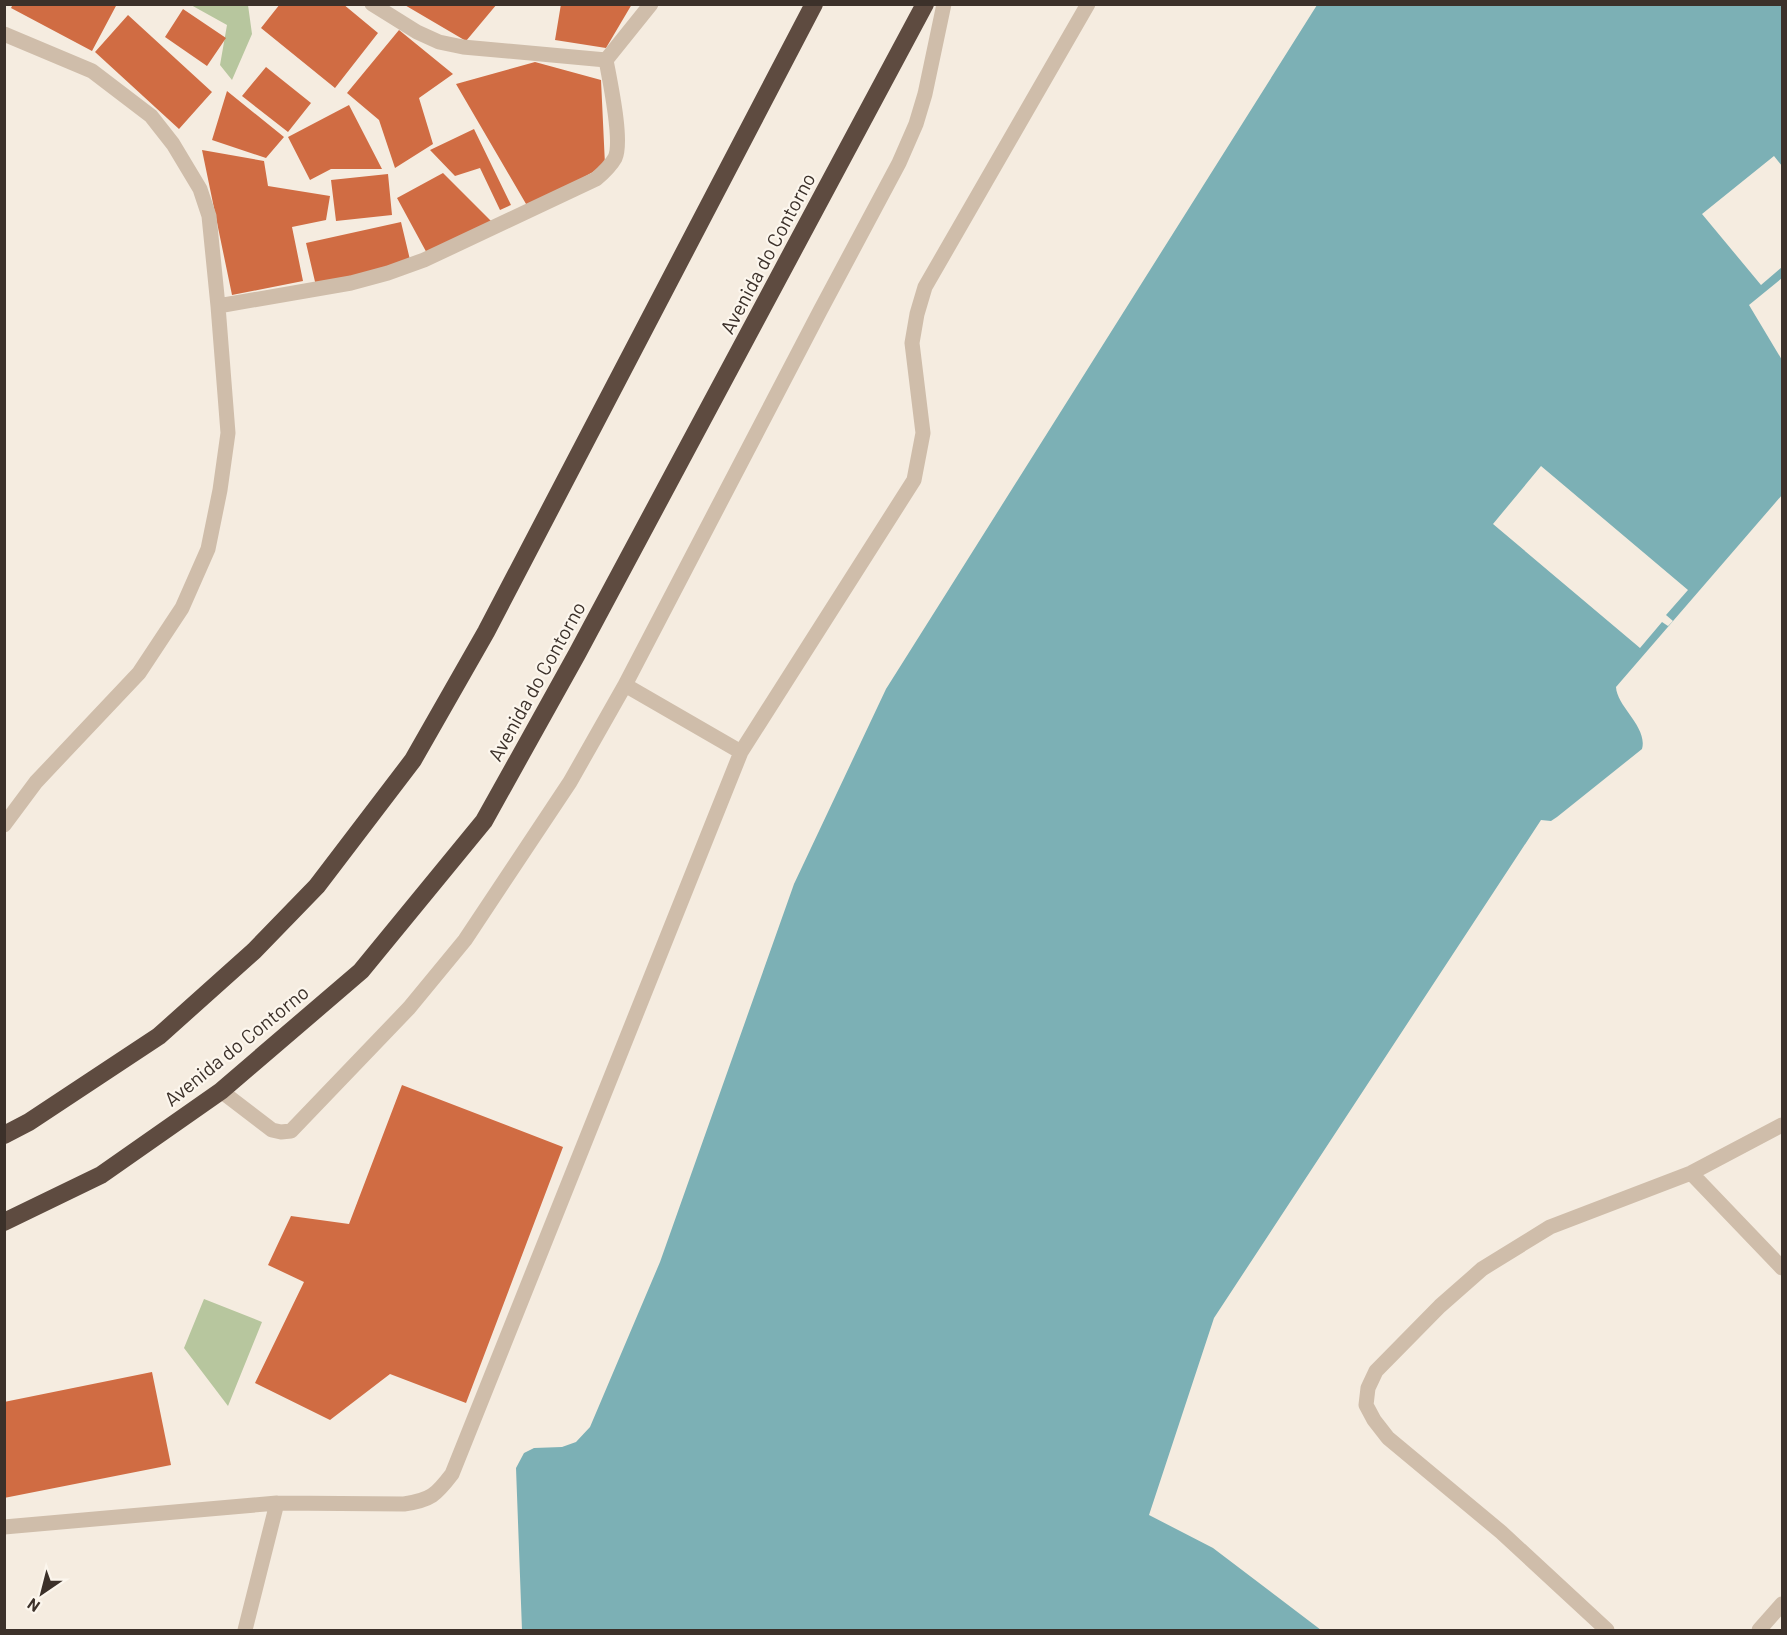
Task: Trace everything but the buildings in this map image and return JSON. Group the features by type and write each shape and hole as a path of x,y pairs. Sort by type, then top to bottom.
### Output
{"highway":[{"path":"4,1135 29,1122 159,1036 254,951 317,886 413,760 486,632 814,4"},
{"name":"Avenida do Contorno","path":"7,1221 101,1175 221,1091 361,971 484,821 577,654 925,4"}],"street":[{"path":"372,4 417,32 439,42 463,47 606,60"},
{"path":"218,306 351,283 388,273 424,260 596,179 610,167 616,156 618,141 606,60 651,4"},
{"path":"221,1091 272,1130 291,1131 409,1008 465,940 570,782 625,685 819,311 899,163 925,94 944,4"},
{"path":"4,1527 277,1503 404,1504 425,1501 439,1491 452,1474 741,752 914,480 923,433 912,343 916,314 925,287 1088,4"},
{"path":"4,34 92,71 151,116 173,144 200,189 208,216 228,433 220,490 207,549 182,608 139,673 36,782 4,825"},
{"path":"625,685 741,752"},
{"path":"1607,1630 1501,1532 1388,1437 1374,1420 1366,1405 1368,1388 1376,1371 1440,1306 1482,1269 1550,1227 1691,1173 1782,1125"},
{"path":"1691,1173 1782,1268"},
{"path":"245,1630 277,1503"},
{"path":"1759,1630 1782,1604"}],"green space":[{"path":"191,5 248,5 252,34 232,80 220,65 227,25"},
{"path":"204,1299 262,1322 228,1406 184,1348"}],"water":[{"path":"1317,5 1782,5 1782,278 1749,305 1782,360 1782,495 1616,687 1621,702 1641,733 1642,749 1557,817 1551,821 1541,820 1214,1318 1149,1515 1213,1548 1321,1630 522,1630 516,1468 524,1453 534,1448 562,1447 576,1442 590,1427 660,1262 794,884 886,689"}],"pier":[{"path":"1774,156 1782,166 1782,267 1761,285 1702,214"},
{"path":"1541,466 1688,590 1666,615 1673,621 1668,626 1662,622 1640,648 1493,524"}]}
